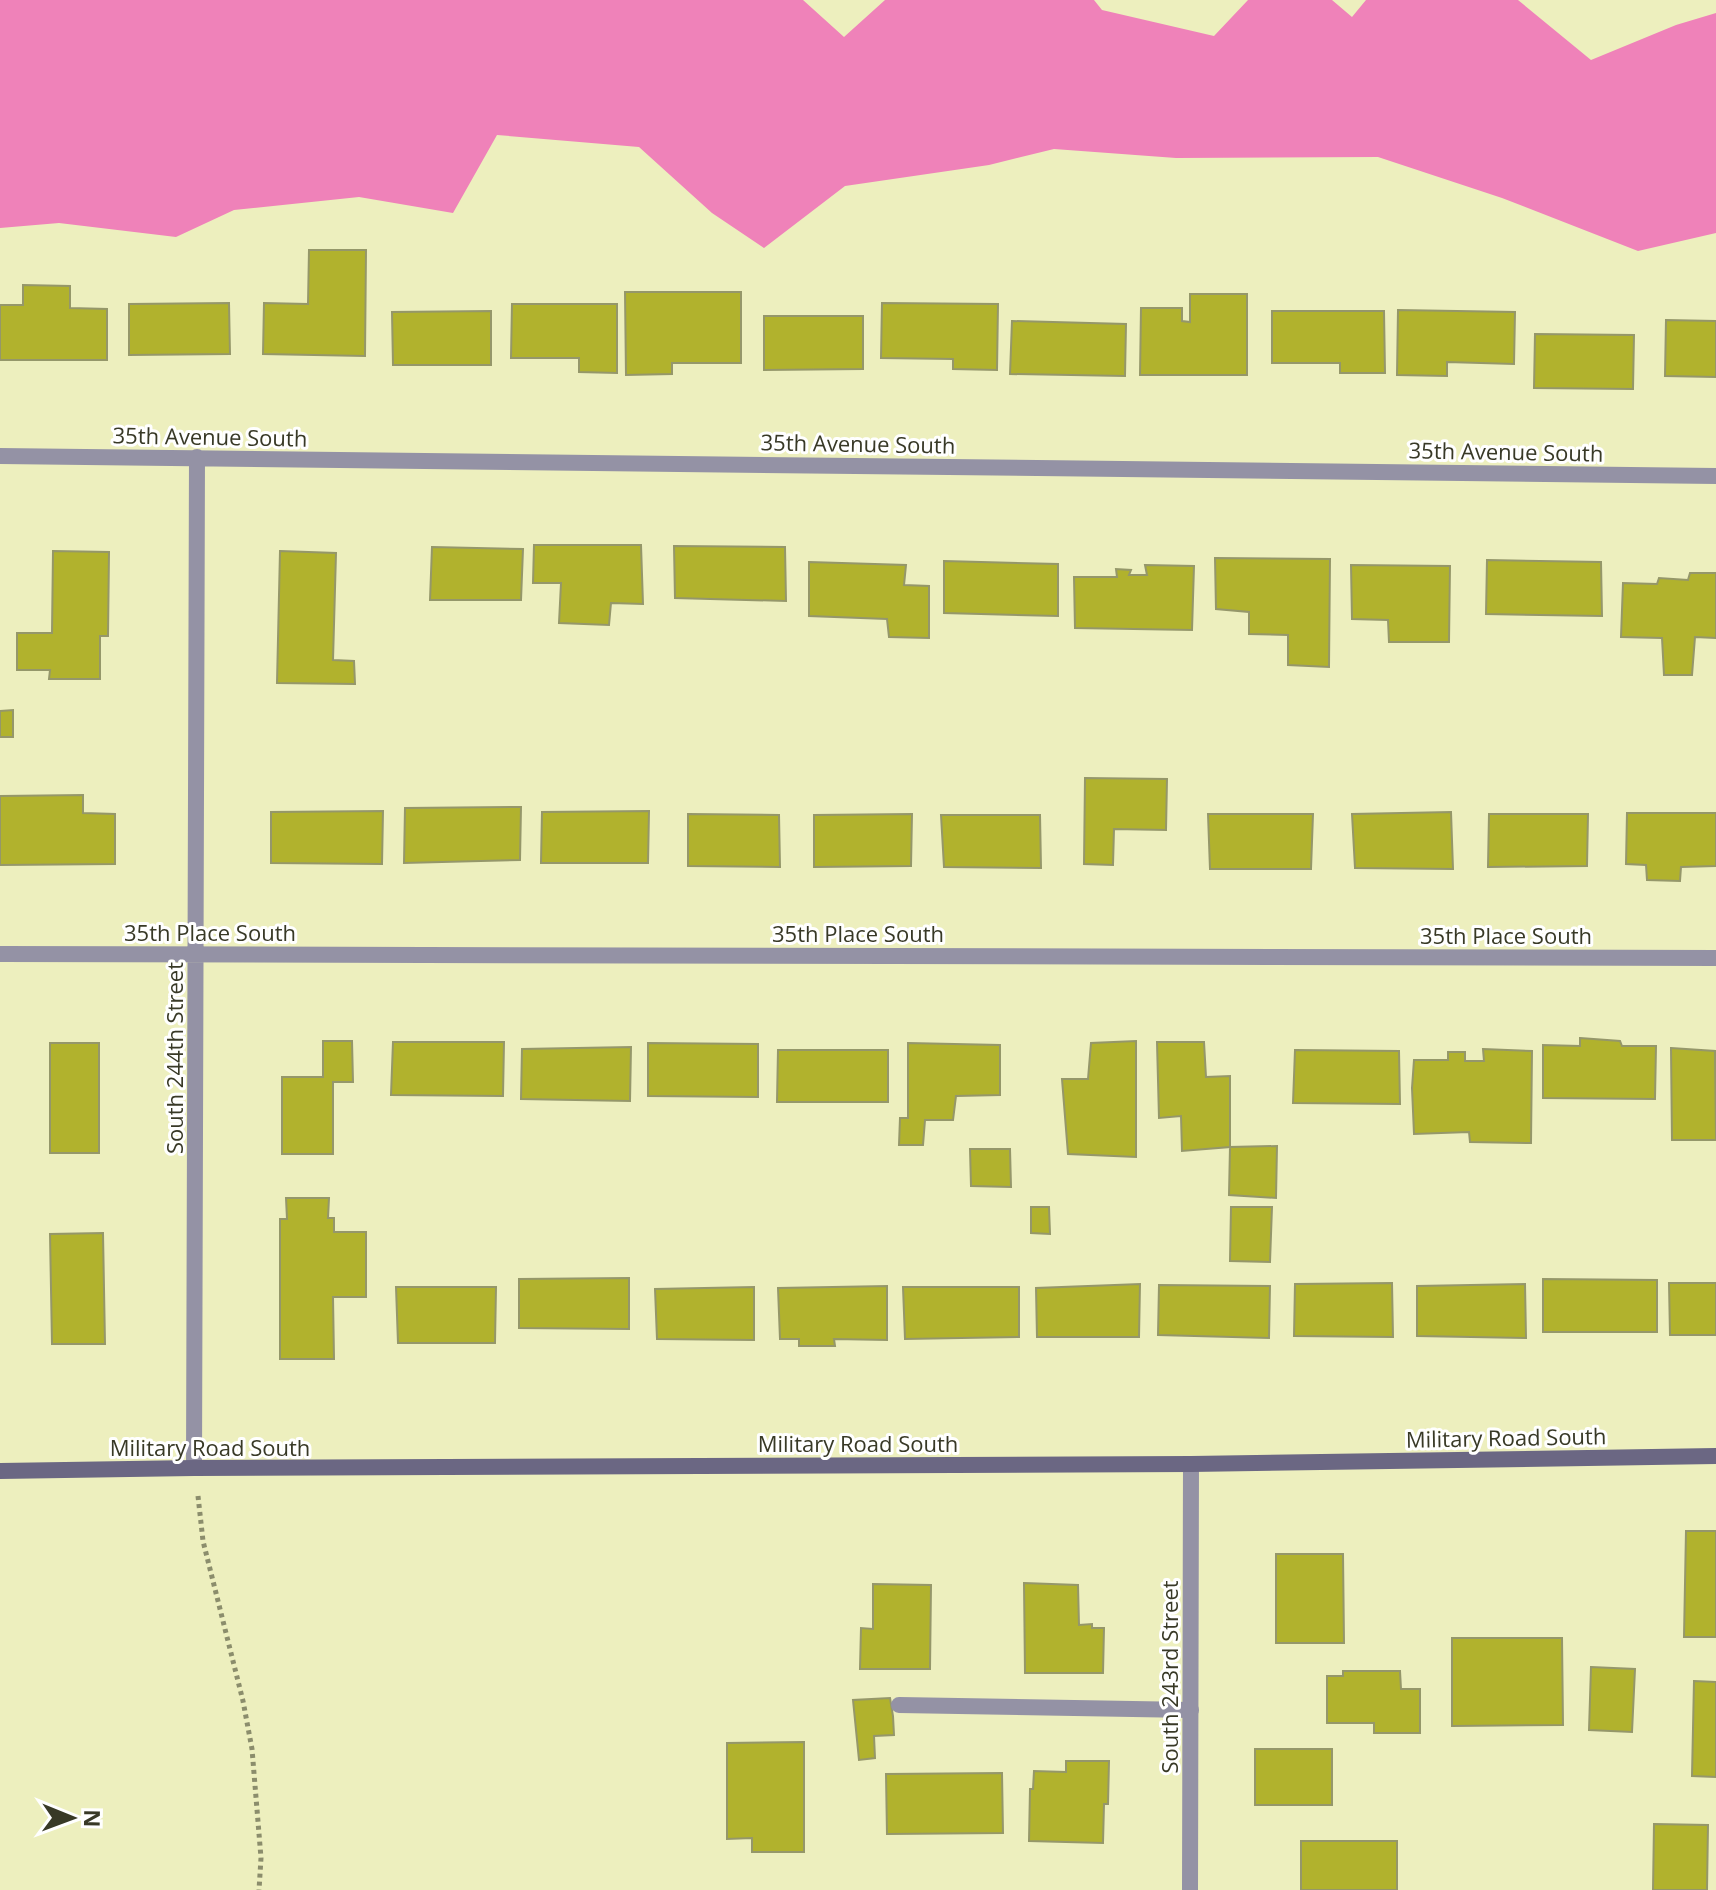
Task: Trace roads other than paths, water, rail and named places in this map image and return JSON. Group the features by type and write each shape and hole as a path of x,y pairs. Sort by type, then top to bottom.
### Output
{"main road":[{"name":"Military Road South","path":"0,1471 1191,1464 1716,1456"}],"street":[{"name":"35th Avenue South","path":"0,456 1716,476"},
{"name":"South 244th Street","path":"194,1468 197,457"},
{"name":"35th Place South","path":"0,954 1716,958"},
{"name":"South 243rd Street","path":"1190,1890 1191,1464"},
{"path":"899,1705 1191,1710"}]}
